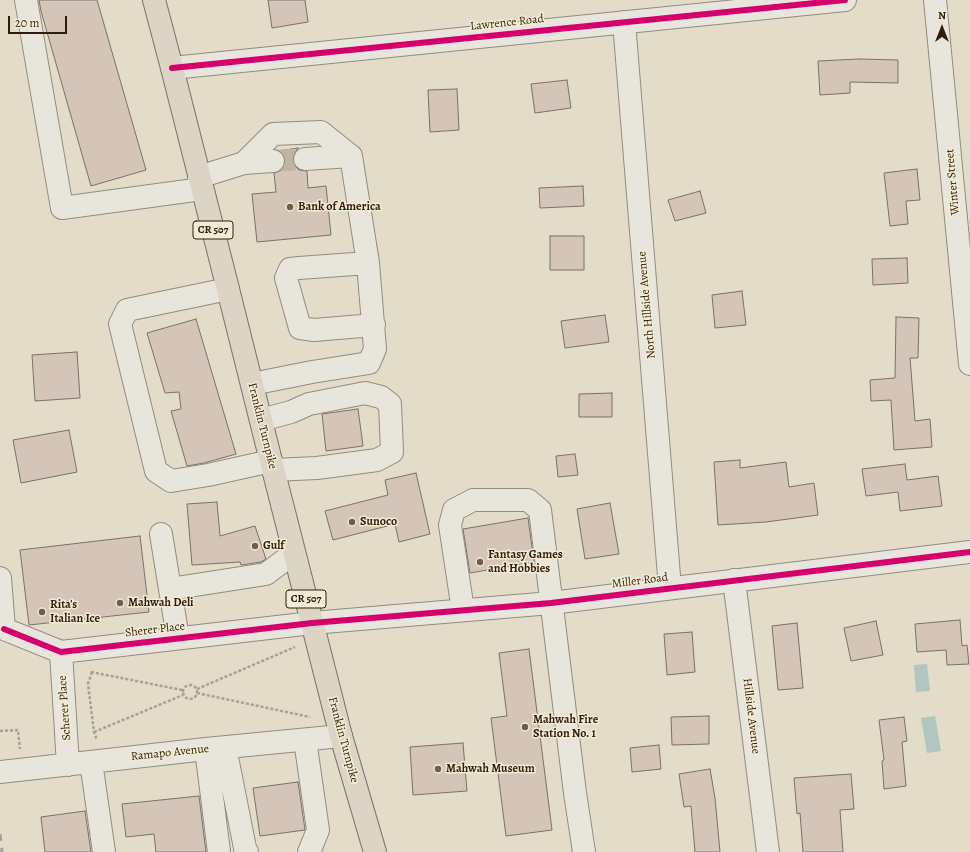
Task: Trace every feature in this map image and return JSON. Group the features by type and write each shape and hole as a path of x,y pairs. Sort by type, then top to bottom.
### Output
{"main road":[{"name":"Franklin Turnpike","path":"154,0 341,736 375,852"}],"street":[{"path":"26,0 62,208 201,183 244,162 273,134 321,132 351,156 368,263 374,324 375,349 369,364 312,372 252,384"},
{"name":"Lawrence Road","path":"172,68 845,0"},
{"name":"Winter Street","path":"936,0 970,364"},
{"name":"North Hillside Avenue","path":"624,22 670,588"},
{"path":"306,159 351,156"},
{"path":"244,162 272,161"},
{"path":"368,263 290,269 286,278 300,328 314,330 374,324"},
{"path":"228,289 127,310 120,324 156,470 171,481 272,465 317,468 377,460 392,452 390,404 381,397 365,393 309,404 291,412 261,420"},
{"path":"463,610 450,524 454,510 473,500 528,500 540,510 575,793 584,852"},
{"path":"161,534 178,638"},
{"name":"Miller Road","path":"312,623 551,603 970,552"},
{"path":"170,589 266,574 294,553"},
{"name":"Sherer Place","path":"0,578 4,629 61,652 312,623"},
{"name":"Hillside Avenue","path":"734,580 768,852"},
{"name":"Scherer Place","path":"61,652 68,765"},
{"name":"Ramapo Avenue","path":"0,772 68,765 94,752 216,748 341,736"},
{"path":"305,740 318,830 309,852"},
{"path":"216,748 219,852"},
{"path":"216,748 247,852"},
{"path":"94,752 104,852"}],"path":[{"path":"196,689 298,646"},
{"path":"88,671 182,690"},
{"path":"92,672 88,684 94,732 94,752"},
{"path":"182,690 185,686 194,685 197,693"},
{"path":"182,690 183,695 190,699 197,693"},
{"path":"197,693 316,718"},
{"path":"94,732 183,695"},
{"path":"0,731 18,730 19,741"}],"water":[{"path":"927,664 930,691 916,692 914,665"},
{"path":"935,716 941,751 927,753 921,718"}],"building":[{"path":"39,0 97,0 146,170 91,186"},
{"path":"268,0 305,0 308,22 272,28"},
{"path":"859,59 898,60 898,83 850,82 850,93 820,95 818,61"},
{"path":"567,80 571,108 535,113 531,84"},
{"path":"457,89 459,130 430,132 428,90"},
{"path":"298,148 294,154 293,160 295,166 299,170 307,171 308,188 326,186 331,235 257,242 252,194 276,192 274,173 280,171 284,167 285,161 284,154 279,151"},
{"path":"917,169 920,200 906,201 908,224 890,226 884,173"},
{"path":"583,186 584,206 540,208 539,188"},
{"path":"700,191 706,213 675,221 668,200"},
{"path":"550,236 584,236 584,270 550,270"},
{"path":"907,258 908,283 873,285 872,259"},
{"path":"742,291 746,325 715,328 712,295"},
{"path":"605,315 609,342 565,348 561,321"},
{"path":"896,317 919,318 918,358 910,358 915,421 930,419 932,447 894,450 891,400 871,401 870,380 895,378"},
{"path":"196,319 236,454 187,466 171,411 181,409 179,392 165,393 147,333"},
{"path":"77,352 80,398 35,401 32,355"},
{"path":"612,393 612,417 579,417 579,394"},
{"path":"358,409 363,446 326,451 322,414"},
{"path":"69,430 77,472 21,483 13,440"},
{"path":"575,454 578,475 558,477 556,456"},
{"path":"740,460 740,468 786,462 789,487 814,483 818,515 766,522 718,525 714,462"},
{"path":"905,464 907,480 938,476 942,506 900,511 898,492 866,496 862,469"},
{"path":"416,473 430,534 399,542 395,524 333,540 325,511 388,495 385,480"},
{"path":"217,502 220,536 255,526 266,559 261,562 241,565 240,562 192,565 187,504"},
{"path":"610,503 619,554 585,559 577,509"},
{"path":"528,518 534,562 470,573 463,529"},
{"path":"140,536 149,612 29,625 20,550"},
{"path":"960,620 962,646 967,645 969,664 947,665 946,650 917,652 915,624"},
{"path":"876,621 883,655 851,661 844,628"},
{"path":"797,623 803,688 778,690 772,626"},
{"path":"692,632 695,672 667,675 664,634"},
{"path":"529,649 552,830 506,836 491,718 507,716 499,653"},
{"path":"709,716 709,744 672,745 671,717"},
{"path":"904,717 907,741 902,742 906,786 884,789 882,761 884,760 879,720"},
{"name":"Mahwah Museum","path":"463,743 467,791 413,795 410,747"},
{"path":"659,745 661,769 632,772 630,748"},
{"path":"710,769 715,798 720,852 695,852 691,806 684,807 679,774"},
{"path":"851,774 854,809 840,810 843,852 803,852 800,813 797,814 794,778"},
{"path":"298,782 305,830 260,836 253,788"},
{"path":"199,796 206,852 156,852 154,834 126,837 122,804"},
{"path":"85,811 91,852 45,852 41,817"}],"tunnel":[{"path":"273,161 305,159"}],"railway":[{"path":"0,834 2,852"}],"cycle path":[{"path":"172,68 845,0"},
{"path":"4,629 61,652 312,623 551,603 970,552"}],"place":[{"name":"Bank of America","path":"290,207"},
{"name":"Sunoco","path":"352,522"},
{"name":"Gulf","path":"255,546"},
{"name":"Fantasy Games and Hobbies","path":"480,562"},
{"name":"Mahwah Deli","path":"120,603"},
{"name":"Rita's Italian Ice","path":"42,612"},
{"name":"Mahwah Fire Station No. 1","path":"525,727"},
{"name":"Mahwah Museum","path":"438,769"}]}
